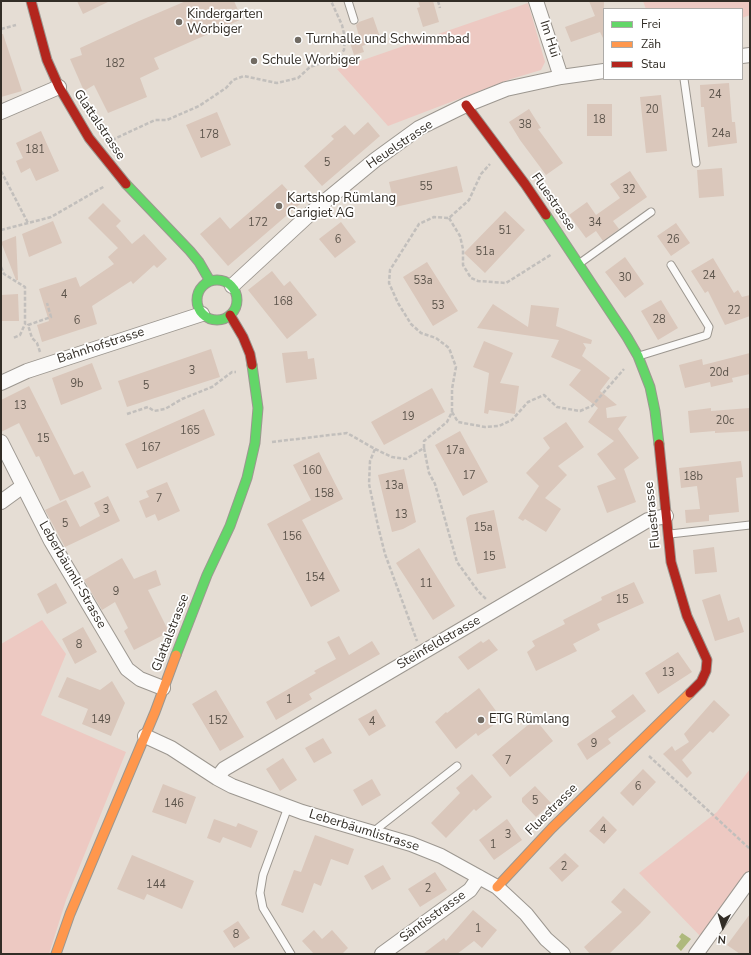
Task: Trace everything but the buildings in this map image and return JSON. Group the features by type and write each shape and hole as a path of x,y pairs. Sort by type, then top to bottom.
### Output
{"street":[{"name":"Glattalstrasse","path":"31,1 47,60 59,87 89,138 118,176 190,251 210,280"},
{"name":"Im Hui","path":"536,1 561,76"},
{"name":"Heuelstrasse","path":"232,286 312,212 375,160 420,128 466,105 506,89 561,76 603,71"},
{"path":"1,112 59,87"},
{"name":"Fluestrasse","path":"466,105 565,243 638,356 650,386 656,411 671,562 687,616 706,660 706,671 701,682 529,851 497,887"},
{"path":"214,279 227,282 232,286 237,296 237,301 236,306 230,315 220,320 213,320 202,314 198,308 197,295 202,285 214,279"},
{"name":"Bahnhofstrasse","path":"1,383 27,371 202,314"},
{"name":"Glattalstrasse","path":"56,954 70,914 155,712 207,575 230,526 247,478 255,443 258,408 250,354 243,337 230,315"},
{"name":"Leberbäumli-Strasse","path":"1,442 51,541 127,668 140,679 163,688"},
{"path":"1,502 24,486"},
{"name":"Steinfeldstrasse","path":"217,778 224,769 648,520 666,516"},
{"name":"Leberbäumlistrasse","path":"145,736 172,748 217,778 232,786 302,812 411,844 442,856 497,887 526,914 546,939 563,954"},
{"name":"Säntisstrasse","path":"382,954 470,890 479,877"},
{"path":"696,954 747,887"},
{"path":"546,939 553,954"}],"lane":[{"path":"348,1 354,20"},
{"path":"684,80 696,163"},
{"path":"579,264 651,212"},
{"path":"638,356 707,335 709,327 671,265"},
{"path":"668,534 750,524"},
{"path":"375,833 378,828 457,766"},
{"path":"288,807 263,875 260,893 263,908 291,954"}],"path":[{"path":"108,142 155,120 167,120 199,106 226,88 233,80 244,76 277,82 298,78 310,66 339,57 344,50 345,38 342,26 331,1"},
{"path":"438,1 440,8"},
{"path":"1,29 16,25"},
{"path":"496,609 478,591 457,562 435,484 429,473 424,448 424,441 447,422 452,412 452,389 456,366 450,348 436,338 421,333 411,324 398,303 389,283 390,270 419,224 434,217 449,218 469,200 481,174 501,152"},
{"path":"1,171 28,223"},
{"path":"1,230 51,216 108,184"},
{"path":"449,218 460,236 463,249 463,265 470,278 478,281 506,283 553,253 565,243"},
{"path":"1,267 4,274 25,287 26,324 32,338 37,343 42,357"},
{"path":"13,338 20,335 26,324 51,317 47,303"},
{"path":"452,412 458,422 485,427 499,426 512,420 528,402 544,395 557,407 580,411 592,406 629,363 638,356"},
{"path":"127,414 148,407 154,412 165,409 182,399 212,387 232,372 240,373"},
{"path":"269,442 347,433 392,458 406,459 424,448"},
{"path":"375,449 370,461 369,484 378,526 385,554 421,653"},
{"path":"637,745 750,849"}],"shaded area":[{"path":"643,1 750,1 750,15 743,18 743,8 646,8"},
{"path":"528,3 545,62 541,70 511,79 388,126 337,69"},
{"path":"42,620 66,654 41,715 126,752 66,900 49,954 1,954 1,644"},
{"path":"750,769 750,874 703,939 639,873 717,812"},
{"path":"682,933 691,939 681,951 676,946 681,939 679,937"}],"traffic: fast":[{"path":"126,184 190,251 199,262 210,281"},
{"path":"546,215 638,356 650,387 659,444"},
{"path":"221,280 228,283 234,289 237,300 236,308 228,317 221,320 213,320 206,317 198,308 197,296 200,289 209,281 221,280"},
{"path":"176,655 207,575 230,526 247,478 255,443 258,408 252,365"}],"traffic: slow":[{"path":"56,954 70,914 155,712 176,655"},
{"path":"497,887 552,828 690,693"}],"traffic: jam":[{"path":"31,1 47,60 59,87 89,138 126,184"},
{"path":"466,105 525,184 546,215"},
{"path":"230,315 243,337 250,354 252,365"},
{"path":"659,444 671,562 687,616 707,660 706,671 701,682 690,693"}],"place":[{"name":"Kindergarten Worbiger","path":"179,22"},
{"name":"Turnhalle und Schwimmbad","path":"298,40"},
{"name":"Schule Worbiger","path":"254,61"},
{"name":"Kartshop Rümlang Carigiet AG","path":"279,206"},
{"name":"ETG Rümlang","path":"481,720"}]}
